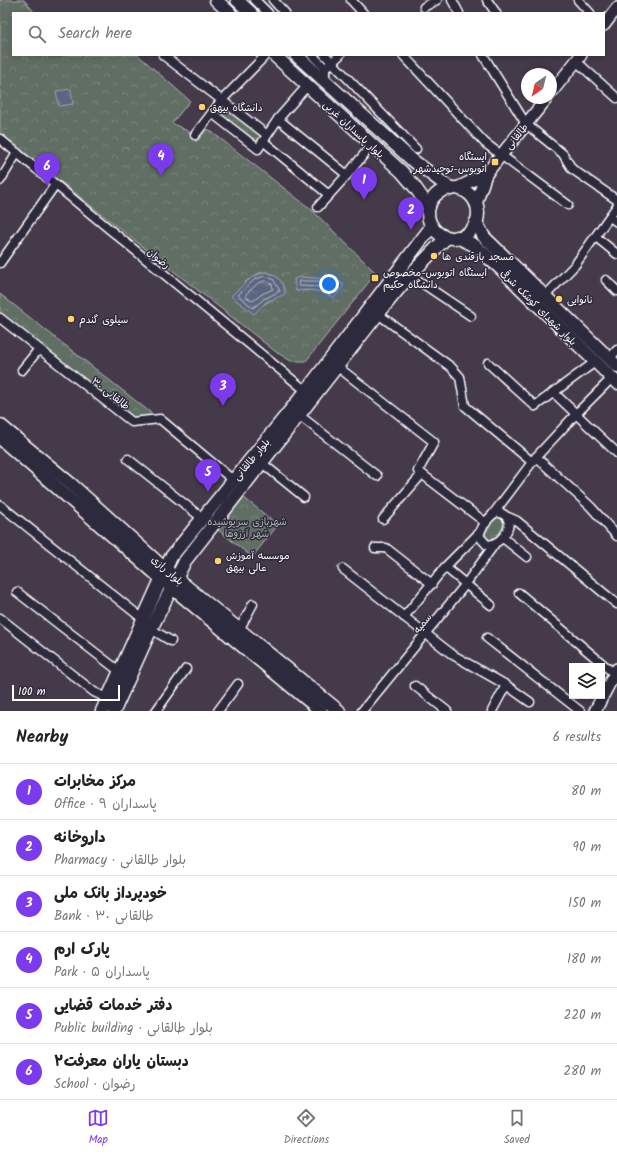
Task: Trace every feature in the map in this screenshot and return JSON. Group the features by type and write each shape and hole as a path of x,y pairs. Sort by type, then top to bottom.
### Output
{"main road":[{"path":"216,0 229,12"},
{"path":"236,0 249,12"},
{"path":"605,24 617,8"},
{"name":"بلوار پاسداران غربی","path":"275,56 371,146 402,172 429,207"},
{"name":"بلوار پاسداران غربی","path":"297,56 411,159 454,189"},
{"path":"557,85 578,58"},
{"name":"طالقانی","path":"486,174 542,104"},
{"path":"454,189 486,174"},
{"path":"476,204 466,192 454,189 445,189 437,194 429,207 432,226 439,233 452,237 466,234 476,222 478,216 476,204 486,174"},
{"name":"بلوار شهدای کوشک شرقی","path":"476,222 484,237 574,324 614,358"},
{"name":"بلوار طالقانی","path":"102,711 171,557 306,391 432,226"},
{"name":"بلوار طالقانی","path":"114,711 173,582 211,526 410,275 452,237"},
{"name":"بلوار شهدای کوشک شرقی","path":"452,237 474,245 499,267 565,333 615,380"},
{"path":"565,333 574,324"},
{"name":"بلوار رازی","path":"0,425 23,450"},
{"name":"بلوار رازی","path":"0,438 23,450 71,484 163,574 277,668 339,711"},
{"name":"بلوار رازی","path":"173,582 239,630 321,711"},
{"path":"595,711 616,673"}],"street":[{"path":"255,0 267,12"},
{"path":"273,0 284,12"},
{"path":"351,0 362,12"},
{"path":"424,7 437,0"},
{"path":"452,0 458,12"},
{"path":"487,0 495,12"},
{"path":"578,0 589,12"},
{"path":"164,56 265,138 330,195"},
{"path":"195,135 220,101 265,56"},
{"path":"313,56 325,68 325,82"},
{"path":"326,56 416,149"},
{"path":"325,68 339,56"},
{"path":"403,56 485,143 568,205"},
{"path":"484,56 526,124 563,154 572,169 617,200"},
{"path":"578,58 617,98"},
{"path":"212,113 258,149 278,118 307,86"},
{"path":"278,118 348,175"},
{"name":"رضوان","path":"0,139 306,391"},
{"path":"318,207 348,175 371,146"},
{"path":"0,182 17,153"},
{"path":"0,263 56,186"},
{"path":"545,296 575,265 596,238 617,206"},
{"path":"610,217 617,222"},
{"path":"596,238 617,254"},
{"path":"410,275 471,316"},
{"path":"606,280 617,291"},
{"path":"378,314 451,367 460,377 465,406 590,506 617,536"},
{"name":"طالقانی ۳۰","path":"0,318 132,422 160,419 233,480"},
{"path":"22,370 39,349"},
{"path":"488,363 535,406 595,362"},
{"path":"338,367 434,442 418,471 486,523"},
{"path":"404,617 445,567 480,532 534,460 576,414 615,380"},
{"path":"554,392 617,453"},
{"path":"299,416 377,476"},
{"path":"128,460 202,518"},
{"path":"262,462 304,497"},
{"path":"383,519 422,474"},
{"path":"0,505 143,619"},
{"path":"493,514 498,512 503,513 508,518 517,521 617,604"},
{"path":"480,532 479,536 482,541 487,545 494,545 503,538 510,523 508,518"},
{"path":"503,538 526,556"},
{"name":"سمیه","path":"362,711 465,585 494,545"},
{"path":"375,548 386,548 432,584"},
{"path":"445,567 491,605"},
{"path":"343,569 453,655 506,685 530,702"},
{"path":"16,592 119,671"},
{"path":"519,594 616,673"},
{"path":"239,630 253,604"},
{"path":"0,618 94,692 107,698"},
{"path":"151,629 172,641"},
{"path":"488,638 580,711"},
{"path":"156,711 186,669"},
{"path":"218,711 238,684"},
{"path":"492,711 506,685"},
{"path":"415,686 447,711"}],"green space":[{"path":"0,0 24,0 34,12 12,12 12,56 139,56 190,101 172,123 195,135 196,142 208,129 312,210 376,273 306,361 291,361 276,352 0,134","holes":["259,273 271,273 276,276 283,286 275,298 261,306 245,282","300,277 328,279 343,284 334,298 325,293 316,291 296,291"]},
{"path":"227,106 262,135 254,144 218,116"},
{"path":"0,294 155,416 133,419 0,314"},
{"name":"شهربازی سرپوشیده شهر آرزوها","path":"243,497 278,525 252,557 217,529"},
{"path":"498,517 505,525 497,539 491,541 485,537 484,534 494,518"}],"water":[{"path":"71,89 73,104 59,106 56,91"},
{"path":"265,272 279,279 285,294 266,302 254,314 231,296 252,277"},
{"path":"300,277 328,279 343,284 343,287 334,298 325,293 316,291 296,291 294,279"}],"place":[{"name":"دانشگاه بیهق","path":"202,107"},
{"name":"ایستگاه اتوبوس-توحیدشهر","path":"495,162"},
{"name":"پارک ارم","path":"161,176"},
{"name":"دبستان یاران معرفت۲","path":"47,186"},
{"name":"مرکز مخابرات","path":"364,200"},
{"name":"داروخانه","path":"411,230"},
{"name":"مسجد بازقندی ها","path":"434,256"},
{"name":"ایستگاه اتوبوس-مخصوص دانشگاه حکیم","path":"375,278"},
{"name":"نانوایی","path":"559,299"},
{"name":"سیلوی گندم","path":"71,319"},
{"name":"خودپرداز بانک ملی","path":"223,406"},
{"name":"دفتر خدمات قضایی","path":"208,492"},
{"name":"موسسه آموزش عالی بیهق","path":"218,561"}]}
